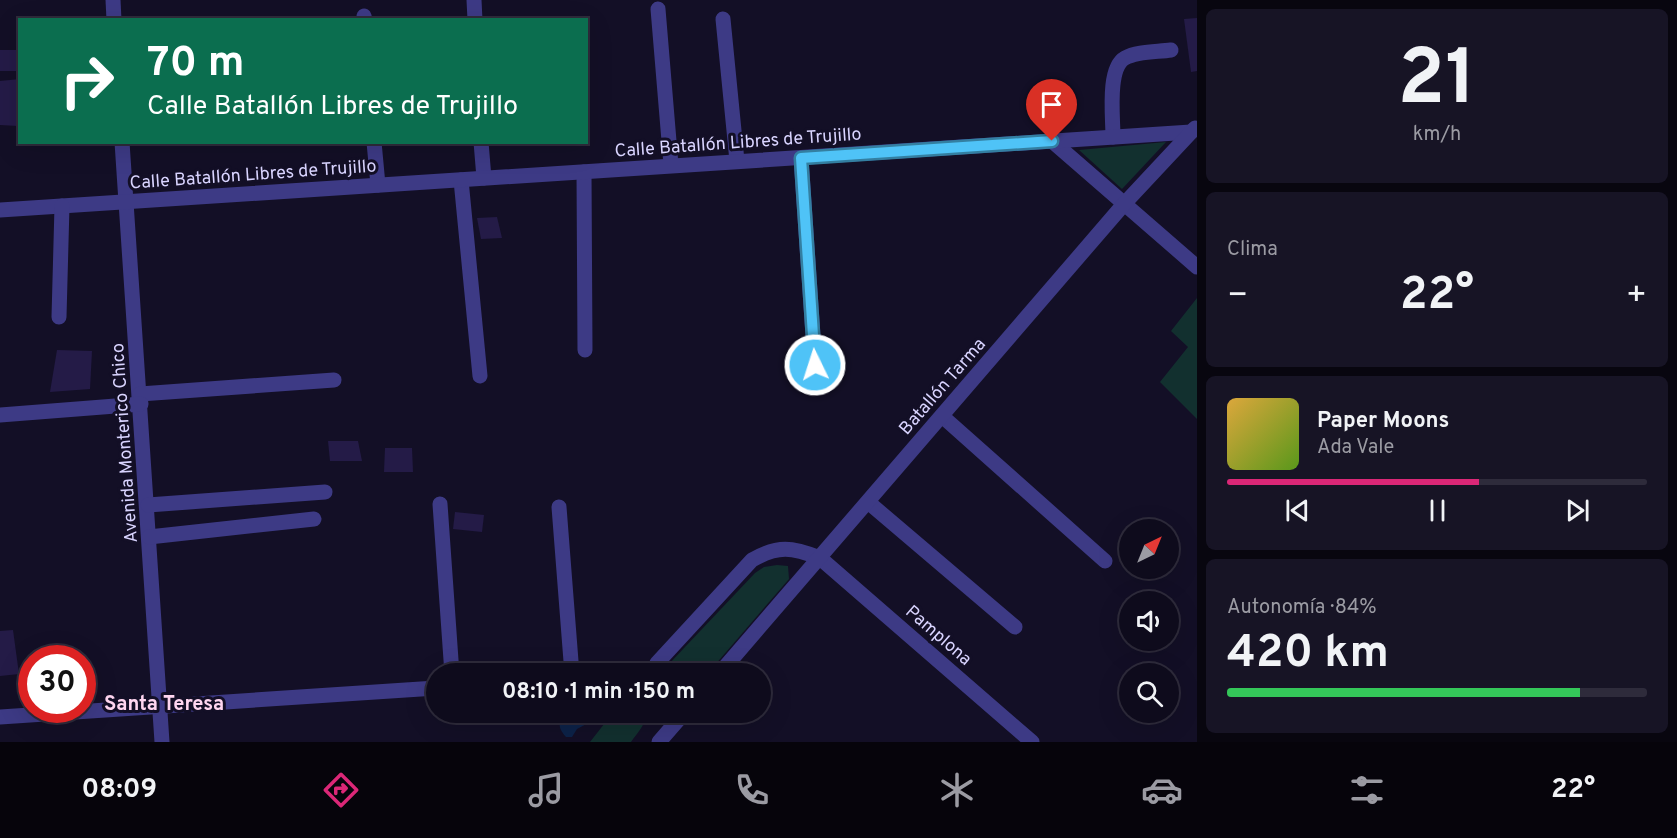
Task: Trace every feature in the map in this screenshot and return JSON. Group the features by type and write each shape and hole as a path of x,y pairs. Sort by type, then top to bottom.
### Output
{"street":[{"path":"113,0 114,18"},
{"path":"474,0 475,18"},
{"path":"658,9 671,165"},
{"path":"723,19 737,161"},
{"path":"1113,137 1114,73 1118,63 1127,56 1171,50"},
{"name":"Calle Batallón Libres de Trujillo","path":"0,210 1113,137 1194,129"},
{"name":"Batallón Tarma","path":"729,663 1125,204 1194,129"},
{"path":"1052,141 1197,267"},
{"name":"Avenida Monterico Chico","path":"123,144 162,742"},
{"path":"374,144 378,185"},
{"path":"481,144 484,178"},
{"path":"801,158 815,365"},
{"path":"584,172 585,350"},
{"path":"460,180 480,376"},
{"path":"59,317 62,206"},
{"path":"0,416 334,380"},
{"path":"942,416 1105,561"},
{"path":"148,505 325,492"},
{"path":"868,502 1015,627"},
{"path":"440,504 451,663"},
{"path":"559,507 571,663"},
{"path":"149,537 314,519"},
{"path":"657,663 752,560 768,551 785,548 800,550 820,558"},
{"name":"Pamplona","path":"820,558 1032,742"},
{"path":"0,717 426,689"},
{"path":"659,742 674,723"}],"green space":[{"path":"1166,142 1122,189 1079,150"},
{"path":"1197,298 1197,419 1160,382 1188,347 1171,331"},
{"path":"788,566 789,579 717,663 670,663 755,573 764,567"},
{"path":"605,723 643,723 631,742 590,742"}],"water":[{"path":"588,723 577,729 572,737 566,737 560,724"}],"building":[{"path":"1197,18 1197,71 1191,72 1184,19"},
{"path":"0,50 18,50 18,71 0,71"},
{"path":"18,79 18,126 0,125 0,81"},
{"path":"497,217 502,238 481,239 477,218"},
{"path":"57,350 92,351 90,389 50,392"},
{"path":"328,441 358,441 362,461 330,461"},
{"path":"385,448 412,448 413,472 384,472"},
{"path":"455,512 484,515 482,532 453,529"},
{"path":"13,630 18,674 0,676 0,631"}],"district":[{"name":"Santa Teresa","path":"164,703"}],"route":[{"path":"815,365 801,158 1052,141"}]}
